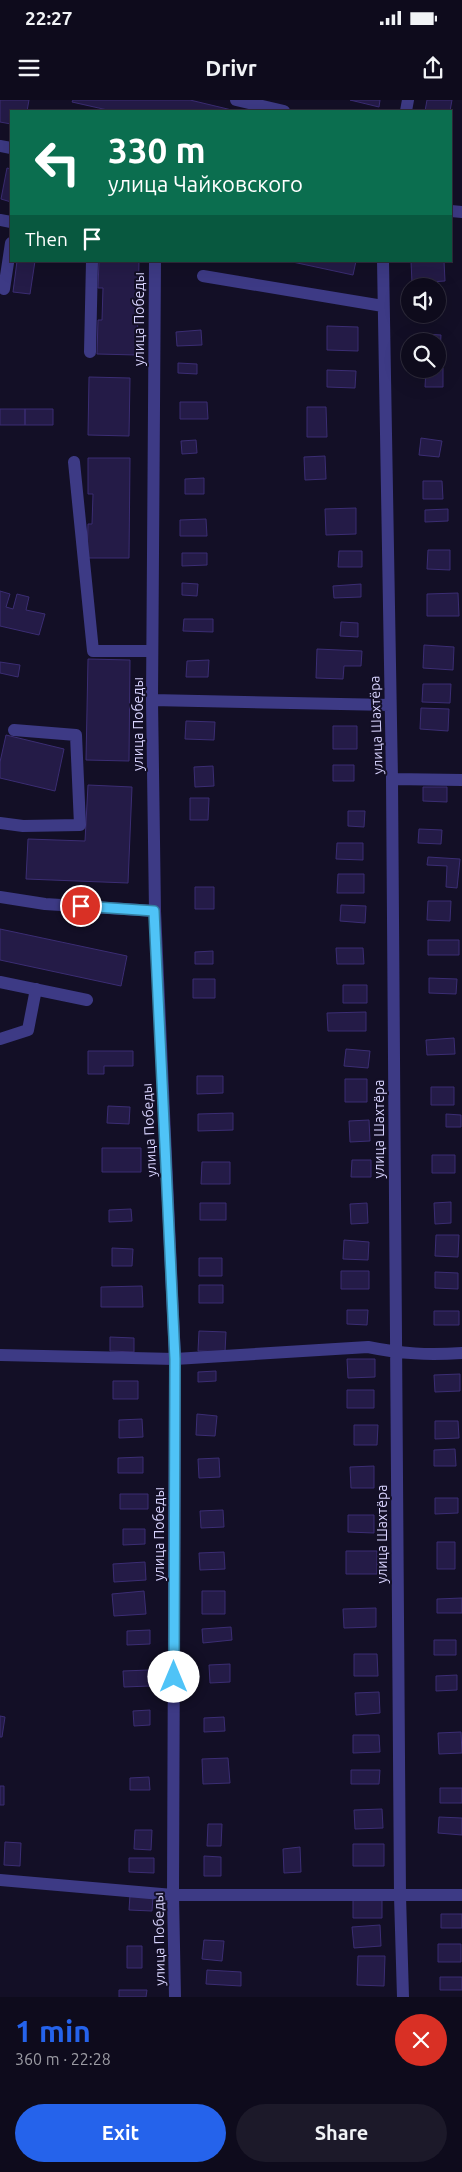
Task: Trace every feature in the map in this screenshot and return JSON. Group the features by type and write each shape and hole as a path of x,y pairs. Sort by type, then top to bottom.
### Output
{"street":[{"path":"236,100 280,110"},
{"path":"4,289 10,250"},
{"path":"90,352 92,262"},
{"name":"улица Победы","path":"155,262 152,651 154,911 175,1359 173,1895 175,1997"},
{"name":"улица Шахтёра","path":"382,262 392,779 395,1353 400,1896 403,1997"},
{"path":"203,276 383,306"},
{"path":"74,462 93,651 152,651"},
{"path":"152,700 390,705"},
{"path":"0,823 23,826 80,825 76,735 14,730"},
{"path":"392,779 462,780"},
{"path":"0,897 45,904 154,911"},
{"path":"0,982 87,1000"},
{"path":"0,1039 28,1030 36,989"},
{"path":"0,1355 175,1359 368,1347 395,1353 425,1356 462,1353"},
{"path":"0,1880 173,1895 462,1895"}],"building":[{"path":"0,100 29,100 27,110 10,110 10,124 0,122"},
{"path":"73,100 190,100 232,110 108,110 72,102"},
{"path":"350,100 380,100 379,107"},
{"path":"427,100 452,100 450,110 425,110"},
{"path":"7,168 10,169 10,202 1,199"},
{"path":"17,262 35,262 30,294 13,292"},
{"path":"99,262 139,262 137,355 97,354 98,320 102,320 103,288 98,288"},
{"path":"293,262 356,262 353,275"},
{"path":"411,262 444,262 445,278 412,278"},
{"path":"327,326 358,327 358,351 327,350"},
{"path":"201,330 202,345 177,346 176,332"},
{"path":"178,363 197,364 197,374 178,373"},
{"path":"327,370 356,371 355,388 327,387"},
{"path":"89,377 130,378 129,436 88,435"},
{"path":"426,378 443,378 443,387 425,387"},
{"path":"180,402 207,402 208,419 180,419"},
{"path":"307,407 326,407 327,437 307,437"},
{"path":"0,409 25,409 25,425 0,425"},
{"path":"25,409 53,409 53,425 25,425"},
{"path":"421,438 442,441 439,457 419,455"},
{"path":"196,440 197,453 182,454 181,441"},
{"path":"325,456 326,479 305,480 304,457"},
{"path":"88,458 130,458 129,558 87,558 88,524 92,524 93,494 88,494"},
{"path":"204,478 204,494 185,494 185,479"},
{"path":"423,481 442,481 443,499 423,499"},
{"path":"356,508 356,534 326,535 325,509"},
{"path":"448,509 448,521 425,522 425,510"},
{"path":"206,519 207,536 180,536 180,520"},
{"path":"428,550 450,550 450,570 427,569"},
{"path":"339,551 362,551 362,567 338,567"},
{"path":"182,553 207,553 207,565 182,566"},
{"path":"182,583 198,584 197,596 182,595"},
{"path":"361,584 361,597 334,598 333,586"},
{"path":"0,591 10,594 6,607 13,609 17,594 29,597 26,610 45,614 39,635 0,626"},
{"path":"458,593 459,616 427,616 427,594"},
{"path":"184,619 213,619 213,632 183,631"},
{"path":"341,622 358,623 358,637 340,636"},
{"path":"424,645 454,647 453,670 423,668"},
{"path":"317,649 362,651 361,666 344,666 343,679 316,678"},
{"path":"88,659 130,660 129,761 86,760"},
{"path":"209,660 208,677 186,677 187,661"},
{"path":"0,662 20,665 18,677 0,673"},
{"path":"423,684 451,684 450,703 422,702"},
{"path":"421,708 449,709 448,731 420,729"},
{"path":"186,721 215,722 214,740 185,739"},
{"path":"333,726 357,726 357,749 333,749"},
{"path":"6,735 64,749 55,791 0,778 0,762"},
{"path":"333,765 354,765 354,781 333,781"},
{"path":"213,766 214,786 195,787 194,767"},
{"path":"88,785 132,787 128,883 26,879 28,839 85,841"},
{"path":"423,787 447,787 447,802 423,801"},
{"path":"190,798 209,798 208,820 190,820"},
{"path":"348,811 365,811 364,827 348,826"},
{"path":"419,829 442,830 441,844 418,843"},
{"path":"337,843 363,843 363,860 336,859"},
{"path":"428,857 460,859 457,888 446,887 447,866 427,865"},
{"path":"338,874 364,874 364,893 337,893"},
{"path":"195,887 214,887 214,909 195,909"},
{"path":"428,901 451,901 450,921 427,920"},
{"path":"341,905 366,906 365,923 340,921"},
{"path":"0,929 127,956 121,986 0,960"},
{"path":"428,940 459,940 459,955 428,955"},
{"path":"336,948 363,948 364,964 337,964"},
{"path":"213,951 213,964 195,964 195,952"},
{"path":"429,978 457,979 456,994 429,993"},
{"path":"193,979 215,979 215,998 193,998"},
{"path":"343,985 367,985 367,1003 343,1003"},
{"path":"366,1012 366,1031 328,1031 327,1013"},
{"path":"454,1038 455,1054 427,1055 426,1040"},
{"path":"346,1049 370,1051 368,1068 344,1066"},
{"path":"88,1051 133,1051 133,1066 104,1066 104,1074 88,1074"},
{"path":"197,1076 223,1076 223,1093 197,1094"},
{"path":"345,1079 367,1079 367,1102 345,1102"},
{"path":"431,1087 454,1087 454,1105 431,1105"},
{"path":"108,1106 130,1107 129,1124 107,1123"},
{"path":"233,1113 233,1130 198,1131 198,1114"},
{"path":"446,1114 461,1115 461,1127 446,1127"},
{"path":"369,1120 370,1141 350,1142 349,1121"},
{"path":"102,1148 141,1148 141,1172 102,1172"},
{"path":"432,1155 455,1155 455,1173 432,1173"},
{"path":"352,1160 371,1160 371,1177 351,1177"},
{"path":"202,1162 230,1162 230,1184 201,1184"},
{"path":"451,1202 451,1223 435,1224 434,1203"},
{"path":"200,1203 226,1203 226,1220 200,1220"},
{"path":"367,1203 368,1223 351,1224 350,1204"},
{"path":"131,1209 132,1221 109,1222 109,1210"},
{"path":"436,1235 459,1235 458,1257 435,1256"},
{"path":"344,1240 369,1242 368,1260 343,1259"},
{"path":"112,1248 133,1249 132,1266 112,1266"},
{"path":"199,1258 222,1258 222,1276 199,1276"},
{"path":"341,1271 369,1271 369,1289 341,1289"},
{"path":"435,1272 458,1273 458,1289 435,1288"},
{"path":"199,1285 223,1285 223,1303 199,1303"},
{"path":"142,1286 143,1307 101,1307 101,1287"},
{"path":"347,1310 368,1310 367,1325 347,1324"},
{"path":"434,1311 459,1311 459,1325 434,1325"},
{"path":"199,1331 226,1332 225,1352 198,1351"},
{"path":"110,1337 134,1338 134,1352 110,1351"},
{"path":"347,1359 375,1359 375,1377 348,1378"},
{"path":"216,1371 216,1381 198,1382 198,1372"},
{"path":"460,1374 460,1391 435,1392 434,1375"},
{"path":"113,1381 138,1381 138,1399 113,1399"},
{"path":"347,1390 374,1390 374,1408 347,1408"},
{"path":"197,1414 217,1416 215,1436 196,1435"},
{"path":"142,1419 143,1437 119,1438 119,1420"},
{"path":"435,1421 458,1421 459,1438 435,1439"},
{"path":"354,1425 378,1425 377,1445 354,1445"},
{"path":"455,1449 456,1466 434,1466 434,1450"},
{"path":"143,1457 143,1473 118,1473 118,1458"},
{"path":"219,1458 220,1477 199,1478 198,1459"},
{"path":"374,1466 374,1488 351,1488 350,1467"},
{"path":"120,1494 148,1494 148,1509 120,1509"},
{"path":"435,1498 458,1498 458,1513 435,1514"},
{"path":"223,1510 224,1527 201,1528 200,1511"},
{"path":"348,1515 374,1515 374,1533 348,1532"},
{"path":"123,1529 145,1529 145,1544 123,1545"},
{"path":"437,1542 455,1542 455,1569 437,1569"},
{"path":"346,1551 377,1551 377,1574 346,1574"},
{"path":"224,1552 225,1569 200,1570 199,1553"},
{"path":"145,1562 146,1580 114,1582 113,1564"},
{"path":"144,1591 146,1614 114,1616 112,1594"},
{"path":"202,1591 225,1591 225,1614 202,1614"},
{"path":"462,1598 462,1613 437,1613 437,1599"},
{"path":"376,1608 376,1627 344,1628 343,1609"},
{"path":"231,1627 232,1640 203,1643 202,1629"},
{"path":"150,1630 150,1644 127,1645 127,1631"},
{"path":"434,1640 456,1640 456,1655 434,1655"},
{"path":"354,1654 377,1654 378,1676 354,1676"},
{"path":"230,1664 230,1682 210,1683 209,1665"},
{"path":"149,1670 150,1686 124,1687 123,1671"},
{"path":"457,1675 457,1690 436,1691 436,1676"},
{"path":"379,1692 380,1713 356,1715 355,1693"},
{"path":"150,1710 150,1725 134,1726 133,1711"},
{"path":"0,1716 5,1717 2,1737 0,1737"},
{"path":"224,1717 225,1731 204,1732 204,1718"},
{"path":"461,1732 462,1753 439,1754 438,1733"},
{"path":"353,1735 379,1735 380,1752 353,1753"},
{"path":"228,1758 230,1783 203,1784 202,1759"},
{"path":"351,1770 380,1770 379,1784 351,1784"},
{"path":"149,1777 150,1790 130,1790 130,1778"},
{"path":"0,1786 4,1786 4,1805 0,1805"},
{"path":"440,1788 462,1788 462,1803 440,1803"},
{"path":"382,1809 383,1828 355,1829 354,1810"},
{"path":"439,1817 462,1818 462,1835 438,1833"},
{"path":"208,1824 222,1824 221,1846 207,1846"},
{"path":"135,1830 152,1830 151,1850 134,1849"},
{"path":"5,1842 21,1843 20,1866 4,1865"},
{"path":"353,1844 384,1844 384,1866 353,1866"},
{"path":"300,1847 301,1872 284,1873 283,1849"},
{"path":"204,1856 221,1857 221,1876 204,1876"},
{"path":"129,1858 154,1858 154,1873 129,1872"},
{"path":"130,1895 153,1896 152,1911 129,1910"},
{"path":"353,1896 382,1896 382,1918 353,1918"},
{"path":"441,1914 462,1914 462,1928 441,1928"},
{"path":"380,1925 381,1946 354,1948 352,1927"},
{"path":"204,1940 224,1941 222,1961 202,1959"},
{"path":"438,1944 461,1944 461,1962 438,1962"},
{"path":"127,1946 142,1946 142,1968 127,1968"},
{"path":"358,1956 385,1956 384,1986 357,1985"},
{"path":"207,1970 241,1972 241,1986 206,1984"},
{"path":"440,1977 462,1977 462,1990 440,1990"},
{"path":"119,1990 147,1990 146,1997 119,1997"}],"route":[{"path":"81,906 154,911 175,1359 174,1677"}]}
